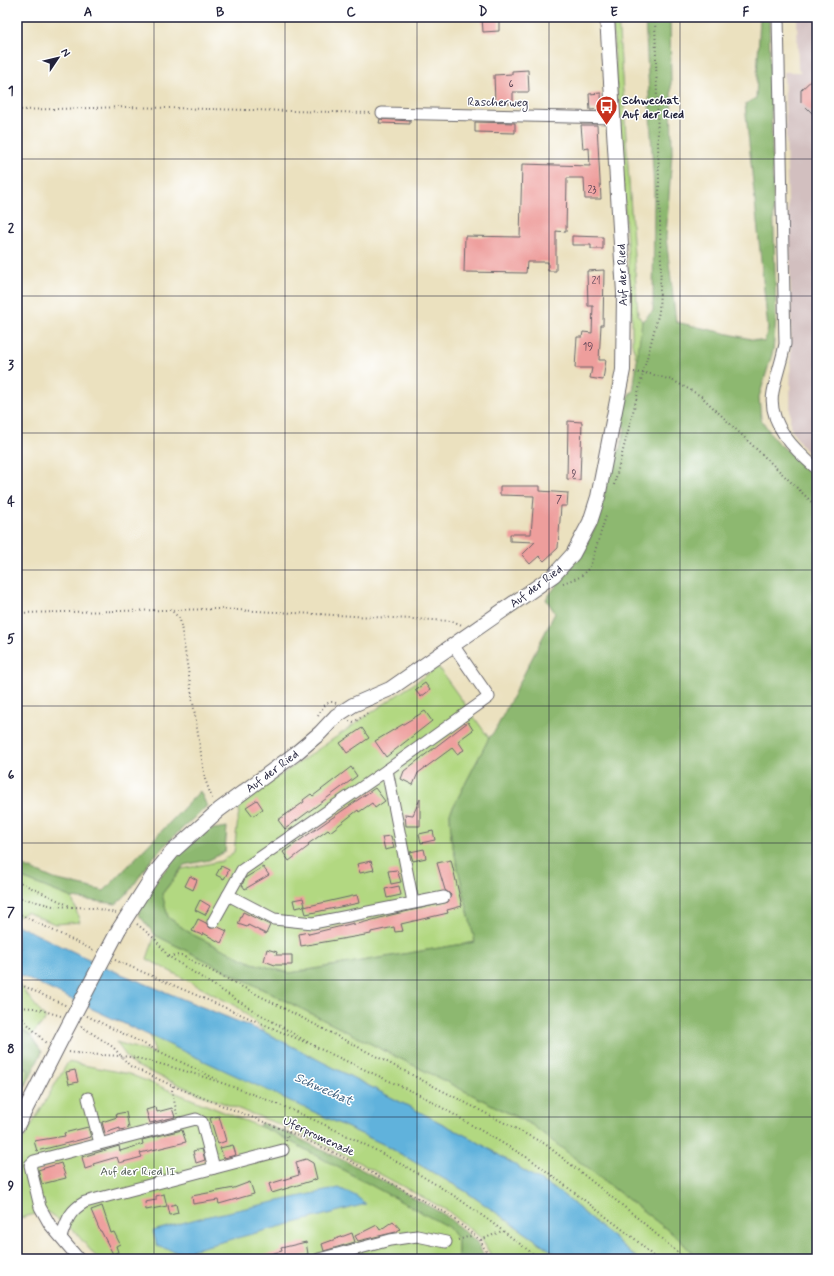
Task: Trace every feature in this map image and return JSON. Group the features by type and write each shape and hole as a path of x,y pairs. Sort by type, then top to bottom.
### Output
{"main road":[{"name":"Auf der Ried","path":"53,1047 64,1034 120,919 172,852 219,810 320,734 342,711 390,689 554,575 573,554 590,522 598,497 623,370 624,293 607,17"},
{"path":"17,1126 53,1047"}],"street":[{"path":"778,17 785,344 773,393 774,413 781,431 802,456 817,469"},
{"name":"Rascherweg","path":"382,113 614,118"},
{"path":"213,922 242,870 387,770 489,697 453,645"},
{"path":"387,770 413,902"},
{"path":"228,895 274,919 313,923 444,897"},
{"path":"88,1098 100,1143"},
{"path":"79,1259 50,1225 40,1207 30,1165 34,1160 196,1119 202,1122 214,1168"},
{"path":"61,1238 67,1220 75,1208 85,1202 214,1168 284,1145"},
{"path":"319,1259 390,1240 417,1236 446,1242"}],"path":[{"path":"613,489 660,304 661,265 655,17"},
{"path":"17,110 127,108 382,113"},
{"path":"643,373 672,380 701,396 817,507"},
{"path":"562,583 580,578 590,567 607,512"},
{"path":"170,609 180,619 205,779 211,798 219,810"},
{"path":"17,613 217,609 452,621 465,626 471,632"},
{"path":"317,718 327,703 332,701 336,703 349,721 354,722 373,709"},
{"path":"17,881 74,908"},
{"path":"17,897 53,906 94,908 120,919 155,939 168,956 251,1009 318,1048"},
{"path":"17,912 99,953"},
{"path":"168,956 181,955 545,1144 633,1214 685,1259"},
{"path":"112,959 318,1048 424,1097 533,1161 635,1239 656,1259"},
{"path":"17,983 72,1008"},
{"path":"17,1013 53,1047 79,1054 139,1059 226,1084 286,1107 393,1160 446,1191 540,1259"},
{"path":"86,1015 226,1084"},
{"name":"Uferpromenade","path":"121,1057 130,1066 173,1086 289,1132 341,1156 446,1213 480,1240 490,1259"},
{"path":"173,1086 172,1091 180,1123"},
{"path":"284,1145 289,1132"},
{"path":"480,1240 502,1231"},
{"path":"458,1240 474,1235"}],"shaded area":[{"path":"797,17 817,17 817,460 804,449 790,427 791,303 784,72 801,72 798,69"}],"green space":[{"path":"612,17 618,17 638,315 642,321 639,359 636,358 632,343 632,319"},
{"path":"645,17 670,17 672,153 666,237 676,322 764,342 768,329 745,104 756,98 760,17 769,17 776,319 773,351 759,397 761,419 775,440 817,477 817,1259 698,1259 678,1238 532,1125 155,935 138,914 152,886 176,857 207,830 227,827 225,852 209,860 184,865 162,894 168,917 191,934 252,963 290,973 475,942 451,838 450,813 489,738 496,729 555,613 546,599 576,560 596,526 613,458 620,449 625,428 620,421 623,406 630,393 633,392 642,321 653,311 654,191"},
{"path":"438,667 489,738 450,813 451,838 475,942 290,973 252,963 191,934 168,917 162,894 182,869 222,861 234,852 240,803"},
{"path":"200,791 207,806 158,852 131,888 116,904 72,898 17,876 17,863 54,879 104,891"},
{"path":"17,876 72,898 80,922 55,924 26,912 17,918"},
{"path":"155,935 532,1125 678,1238 698,1259 638,1259 562,1194 476,1141 266,1033 239,1008 147,959"},
{"path":"17,982 46,1019 31,1036 17,1026"},
{"path":"17,1026 31,1036 42,1052 23,1091 29,1070 17,1065 23,1045 17,1039"},
{"path":"150,1035 385,1145 465,1191 563,1259 493,1259 481,1238 448,1211 343,1154 289,1128 202,1095 132,1064 116,1042 155,1054"},
{"name":"Auf der Ried II","path":"68,1062 129,1074 273,1132 449,1227 458,1240 458,1259 98,1259 74,1231 46,1211 17,1219 17,1150"},
{"path":"17,1065 29,1070 23,1091 17,1104"},
{"path":"261,1123 292,1135 359,1168 445,1215 476,1241 486,1259 458,1259 458,1240 448,1227 273,1132 259,1126"}],"water":[{"name":"Schwechat","path":"17,925 114,971 266,1033 476,1141 562,1194 638,1259 563,1259 465,1191 385,1145 17,974"},
{"path":"339,1188 356,1196 366,1204 180,1253 157,1246 153,1231 200,1218"}],"building":[{"path":"482,17 499,17 499,31 483,32"},
{"path":"528,70 529,92 513,92 513,103 495,103 494,75 512,74 512,71"},
{"path":"817,75 817,118 801,102 801,90"},
{"path":"601,93 602,109 590,110 589,94"},
{"path":"380,119 410,121 410,124 379,123"},
{"path":"475,122 515,123 515,133 475,132"},
{"path":"581,125 597,125 601,199 585,199 584,178 567,178 566,232 556,231 556,271 548,271 548,262 527,262 526,273 464,272 465,236 520,237 522,164 590,166 589,148 583,149"},
{"path":"572,236 603,237 603,249 591,249 591,245 572,245"},
{"path":"604,270 603,325 601,325 599,360 606,360 603,380 590,378 592,368 575,368 577,337 582,337 583,332 592,333 593,306 588,306 587,271"},
{"path":"568,421 582,422 580,480 567,479"},
{"path":"500,486 540,486 540,491 568,493 567,506 561,506 558,548 544,561 539,556 530,564 522,555 535,542 510,541 510,534 531,534 534,496 500,495"},
{"path":"425,683 430,690 421,697 415,690"},
{"path":"425,711 432,721 386,757 375,741"},
{"path":"468,722 473,730 458,741 464,750 457,754 452,748 418,773 413,785 401,779 404,771"},
{"path":"362,728 369,738 347,753 340,743"},
{"path":"351,767 357,776 285,829 278,820 304,802 303,800 311,794 313,796"},
{"path":"375,788 385,801 375,808 372,803 359,812 358,810 330,832 328,830 308,844 309,846 289,861 283,852"},
{"path":"420,799 420,826 406,826 405,814 413,815"},
{"path":"257,800 263,809 253,816 246,807"},
{"path":"433,831 435,840 421,843 419,834"},
{"path":"391,836 394,848 385,850 382,837"},
{"path":"424,849 426,858 413,861 410,852"},
{"path":"451,860 462,906 447,910 448,913 401,924 403,931 395,932 394,927 371,932 371,934 301,946 299,934 308,932 309,934 354,923 354,925 448,902 451,895 445,890 437,863"},
{"path":"371,861 374,870 360,873 357,864"},
{"path":"221,866 229,870 224,879 216,875"},
{"path":"263,867 269,875 245,889 242,885 245,878"},
{"path":"397,870 401,882 391,884 388,871"},
{"path":"190,876 197,880 193,890 185,886"},
{"path":"399,886 401,895 387,898 385,889"},
{"path":"357,895 359,903 306,914 304,907"},
{"path":"303,898 305,906 295,908 293,900"},
{"path":"200,900 210,906 205,915 195,910"},
{"path":"243,912 270,925 266,934 248,925 247,927 238,924"},
{"path":"198,919 206,923 210,928 218,927 227,931 221,943 203,933 202,935 192,931"},
{"path":"267,949 277,952 276,955 292,955 292,965 275,965 264,961"},
{"path":"75,1070 78,1082 69,1084 66,1072"},
{"path":"156,1107 157,1112 172,1108 175,1117 150,1123 146,1110"},
{"path":"126,1112 129,1128 120,1130 120,1128 105,1133 102,1122 117,1117 116,1114"},
{"path":"219,1116 226,1141 218,1144 210,1118"},
{"path":"88,1127 91,1137 37,1151 34,1141 65,1136 64,1133"},
{"path":"182,1130 186,1142 140,1153 142,1157 119,1163 117,1157 93,1164 94,1166 85,1169 82,1157 119,1146 120,1151 143,1144 142,1140"},
{"path":"233,1145 236,1155 224,1158 220,1148"},
{"path":"202,1149 205,1160 196,1163 193,1151"},
{"path":"306,1159 313,1163 317,1179 272,1193 269,1184 299,1175 296,1162"},
{"path":"61,1163 66,1178 42,1184 38,1170"},
{"path":"250,1182 254,1194 219,1204 218,1200 193,1204 192,1196 234,1188"},
{"path":"164,1194 167,1206 146,1210 145,1202 156,1200 156,1196"},
{"path":"176,1204 178,1213 170,1215 168,1206"},
{"path":"102,1206 111,1233 114,1232 120,1244 116,1246 118,1252 113,1254 100,1231 91,1210"},
{"path":"393,1221 400,1229 396,1232 358,1241 355,1236 377,1225 380,1230"},
{"path":"352,1233 355,1242 324,1251 322,1244"},
{"path":"306,1242 308,1254 292,1259 262,1259 262,1256 282,1251 281,1248"}],"place":[{"name":"Schwechat Auf der Ried","path":"606,126"}]}
